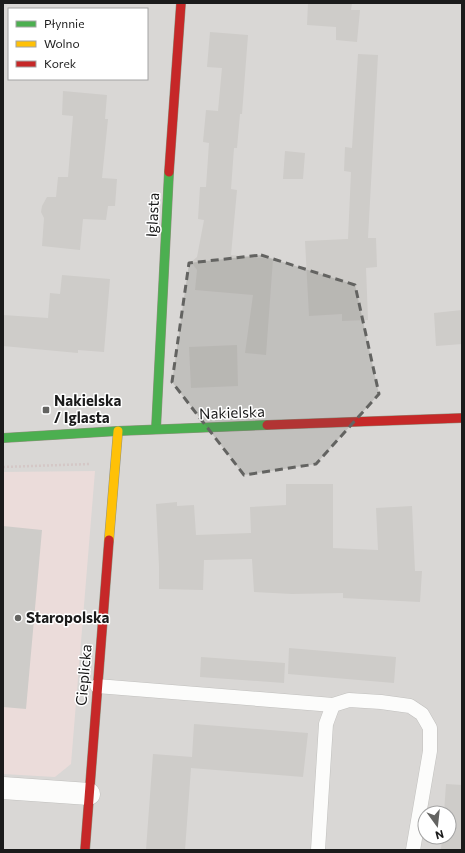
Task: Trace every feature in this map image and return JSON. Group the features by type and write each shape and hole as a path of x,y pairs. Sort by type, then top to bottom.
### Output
{"street":[{"name":"Iglasta","path":"156,429 166,222 181,3"},
{"name":"Nakielska","path":"3,438 156,429 462,418"},
{"name":"Cieplicka","path":"85,850 118,431"},
{"path":"3,788 89,794"}],"lane":[{"path":"97,686 333,705 349,700 410,706 422,714 430,728 430,751 413,850"},
{"path":"318,850 326,724 333,705"}],"path":[{"path":"3,467 96,464"}],"highlighted area":[{"path":"261,255 355,285 379,394 316,464 244,475 172,382 189,263"}],"shaded area":[{"path":"3,3 462,3 462,850 3,850"},
{"path":"95,471 71,764 55,777 3,774 3,472"}],"building":[{"path":"308,3 352,3 351,10 360,10 357,42 336,40 336,27 307,25"},
{"path":"210,32 248,35 242,114 240,114 237,148 234,148 231,189 237,190 231,255 273,259 266,355 245,353 253,295 195,290 197,270 191,262 197,257 204,220 198,219 200,187 206,187 209,143 203,142 206,110 218,111 222,68 207,67"},
{"path":"358,54 378,55 368,238 376,238 377,267 366,268 368,320 342,321 342,314 309,316 305,241 348,239 351,172 344,171 345,147 352,148"},
{"path":"63,91 107,95 105,119 108,119 102,178 117,179 115,206 108,206 106,220 83,219 80,250 42,246 44,218 41,212 42,206 47,197 56,197 58,177 68,177 73,116 62,115"},
{"path":"285,151 305,153 303,179 283,179"},
{"path":"62,275 110,279 104,352 78,350 78,353 3,346 3,315 48,318 50,293 60,294"},
{"path":"462,310 462,344 436,346 434,313"},
{"path":"237,345 238,386 191,388 189,347"},
{"path":"286,484 333,484 333,548 378,550 376,508 412,506 415,571 422,571 420,602 343,598 343,593 292,594 254,592 252,559 204,560 203,590 159,589 156,504 177,502 177,506 194,505 196,535 251,533 250,507 286,505"},
{"name":"Staropolska","path":"3,526 42,530 26,709 3,707"},
{"path":"289,648 396,657 394,683 288,674"},
{"path":"201,657 285,663 284,683 200,677"},
{"path":"194,724 308,733 303,777 191,768 185,850 146,850 153,754 192,757"},
{"path":"446,784 462,785 462,850 441,850 441,845 457,845 457,805 445,805"}],"traffic: fast":[{"path":"156,429 169,172"},
{"path":"3,438 118,431 267,425"}],"traffic: slow":[{"path":"109,540 118,431"}],"traffic: jam":[{"path":"169,172 181,3"},
{"path":"267,425 462,418"},
{"path":"85,850 109,540"}],"place":[{"name":"Nakielska / Iglasta","path":"46,410"},
{"name":"Staropolska","path":"18,618"}]}
